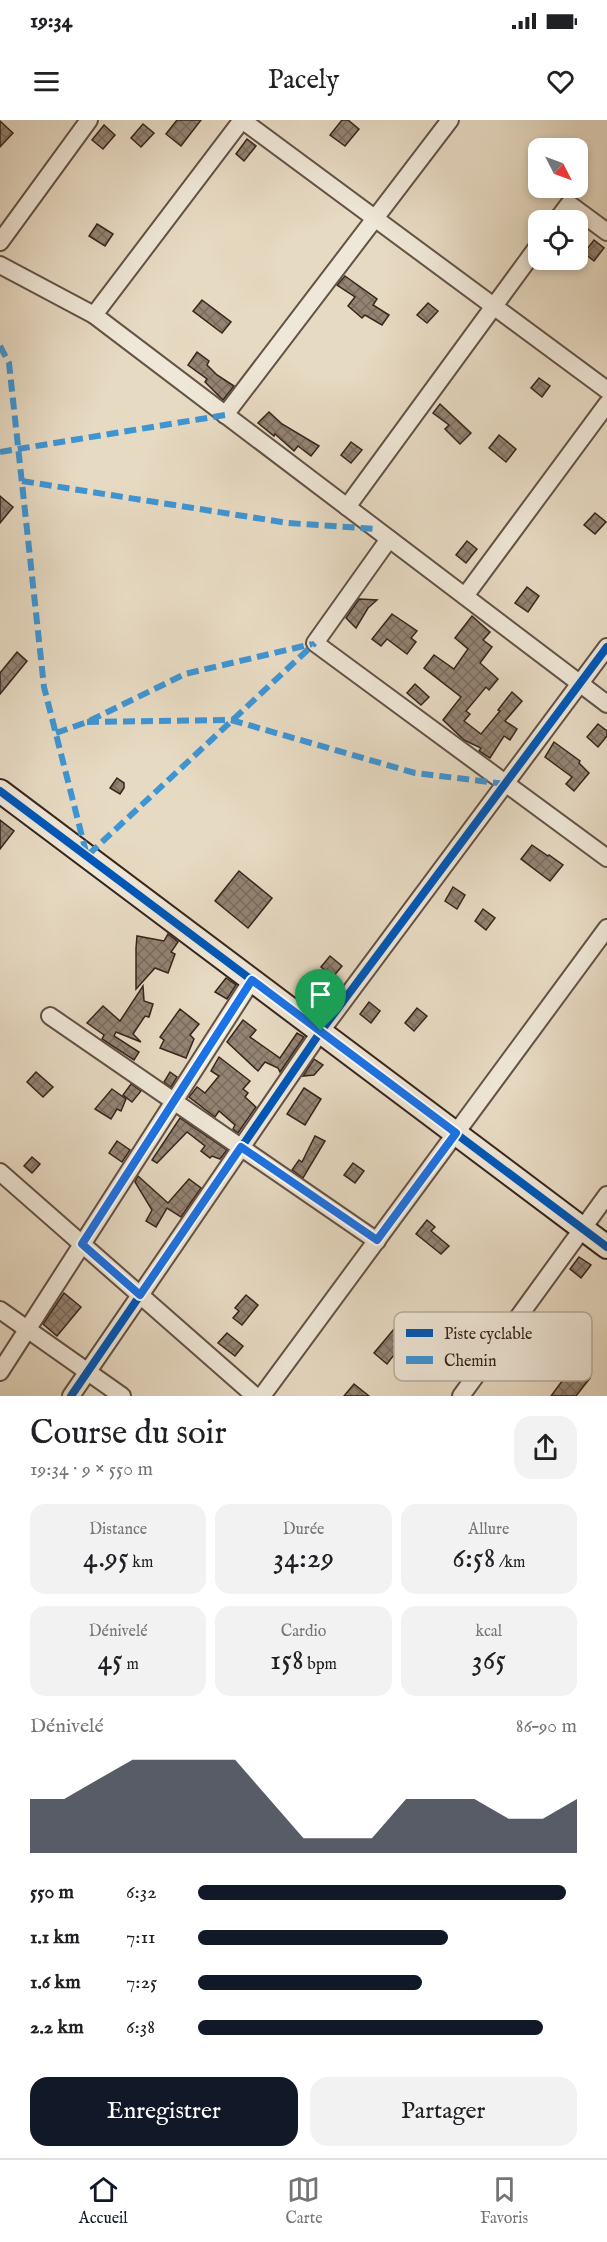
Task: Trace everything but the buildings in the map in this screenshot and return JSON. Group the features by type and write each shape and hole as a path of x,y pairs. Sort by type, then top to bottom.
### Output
{"street":[{"path":"0,242 89,120"},
{"path":"94,315 242,120 607,390"},
{"path":"225,415 450,120"},
{"path":"564,210 569,204 577,210"},
{"path":"588,218 607,232"},
{"path":"347,507 528,260"},
{"path":"0,265 94,315 607,704"},
{"path":"465,596 607,404"},
{"path":"389,539 315,643 607,858"},
{"path":"71,1396 321,1031 607,647"},
{"path":"0,791 607,1247"},
{"path":"262,1396 607,928"},
{"path":"0,1372 252,980"},
{"path":"50,1016 377,1240"},
{"path":"0,1172 255,1396"},
{"path":"522,1312 607,1195"},
{"path":"0,1310 122,1396"},
{"path":"460,1396 471,1381"}],"marked path":[{"path":"0,346 9,363 44,687 87,856 315,643"},
{"path":"0,452 225,415"},
{"path":"22,481 288,523 375,529"},
{"path":"56,733 87,722 185,674 312,644"},
{"path":"87,722 231,720 415,773 506,784"}],"cycle path":[{"path":"71,1396 321,1031 607,647"},
{"path":"0,791 607,1247"}],"route":[{"path":"252,980 321,1031 456,1133 377,1240 241,1147 140,1295 82,1244 252,980"}]}
